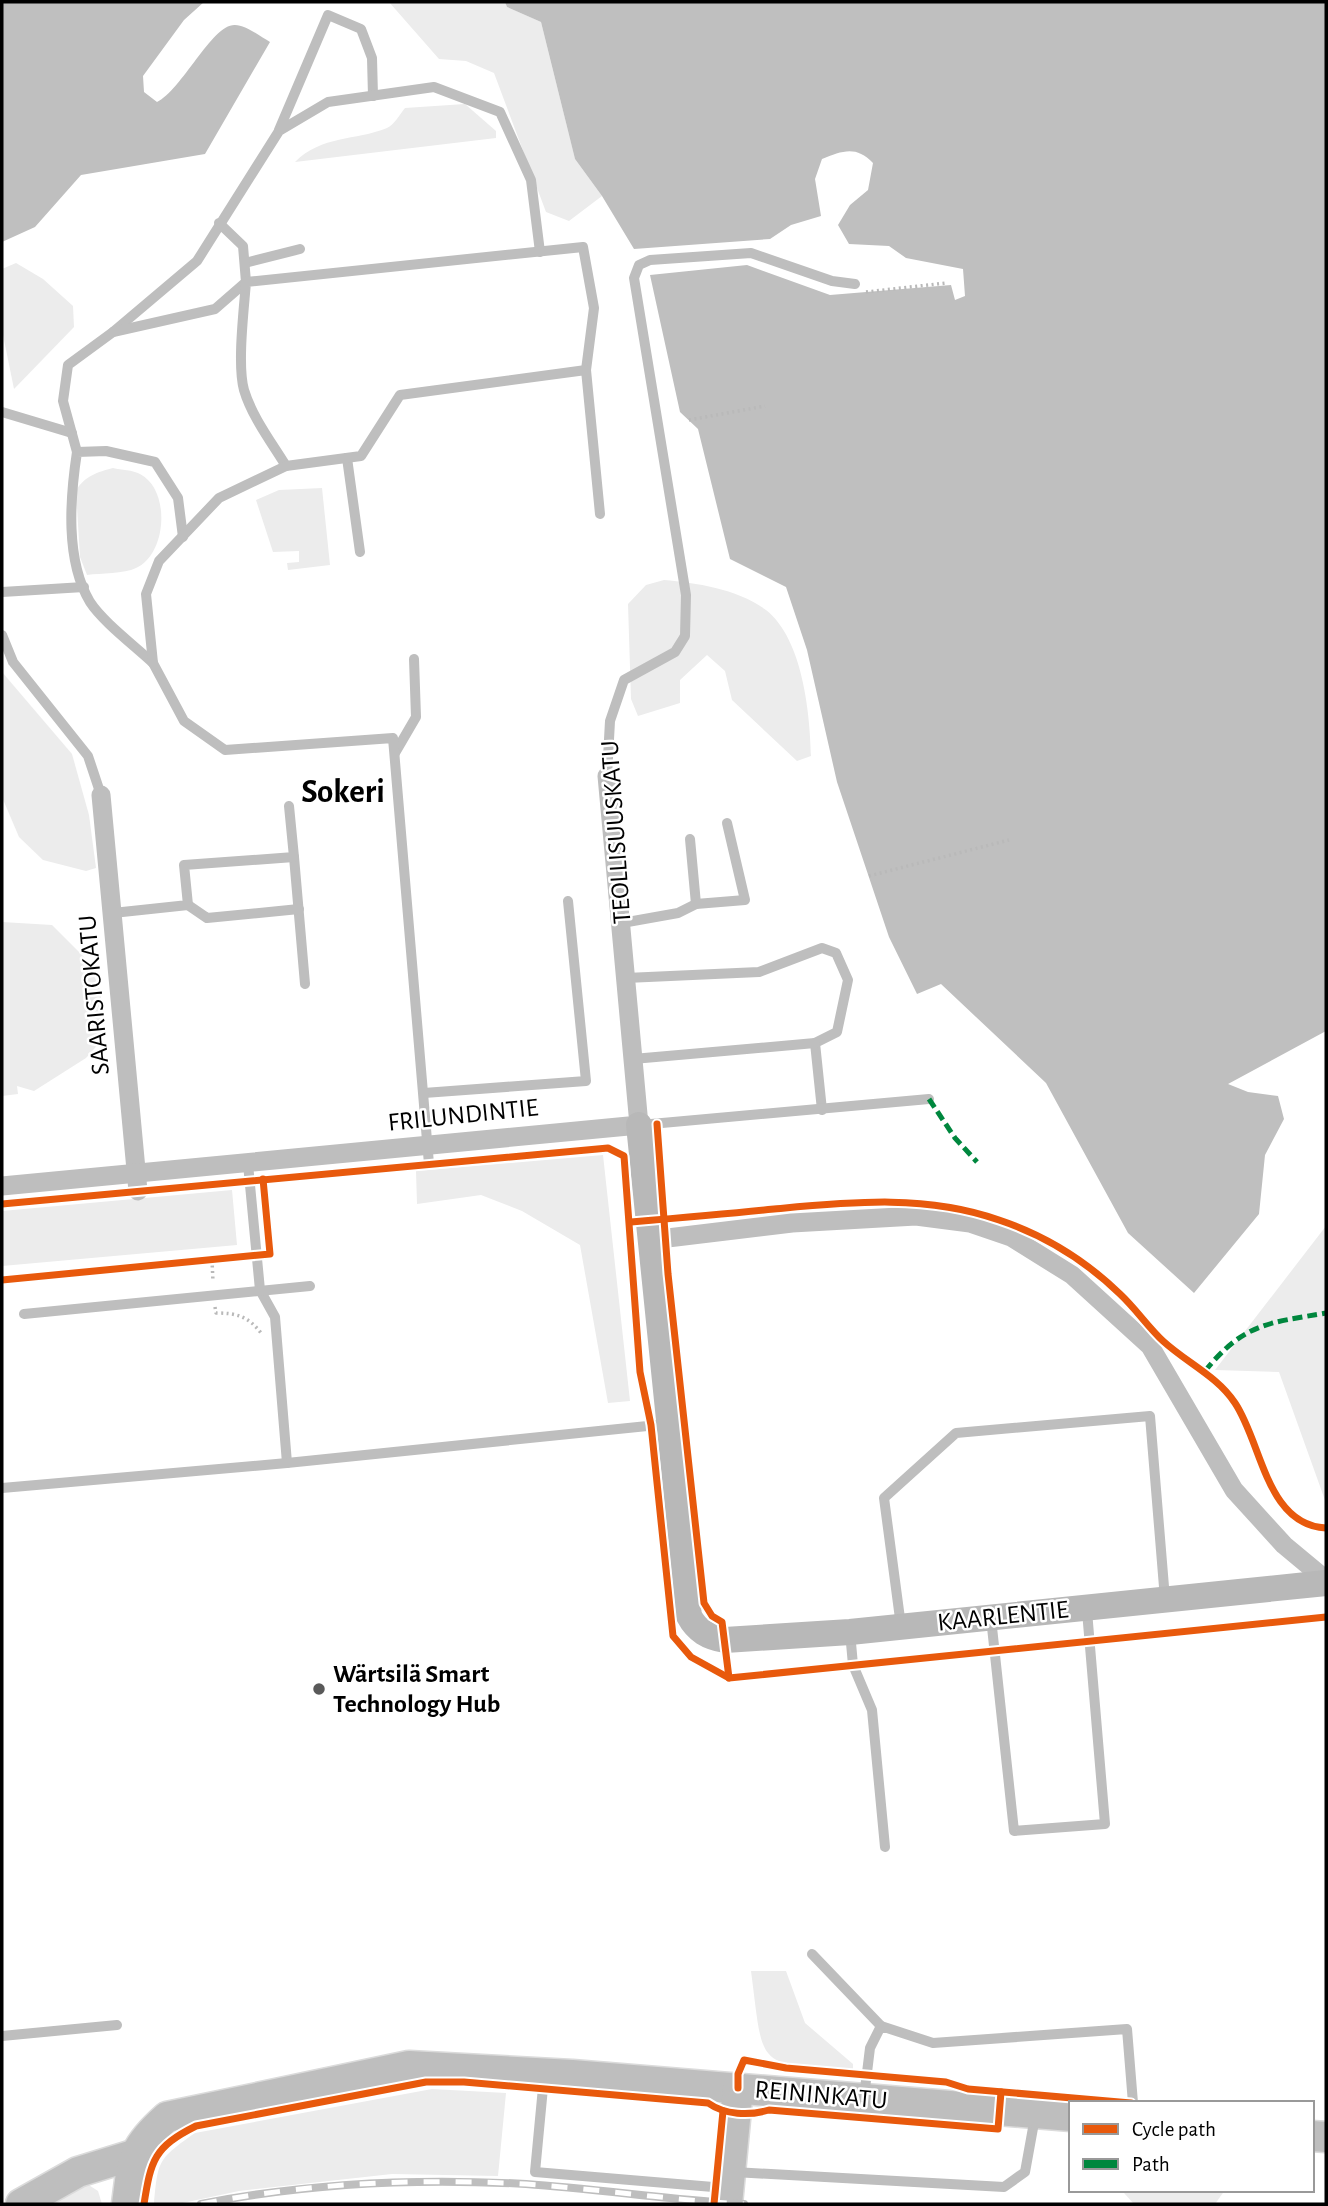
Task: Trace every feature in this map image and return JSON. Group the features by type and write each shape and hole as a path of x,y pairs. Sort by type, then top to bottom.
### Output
{"main road":[{"name":"REININKATU","path":"133,2155 148,2134 167,2117 185,2111 409,2066 545,2073 1069,2116"},
{"path":"728,2188 738,2088"},
{"path":"21,2204 78,2172 133,2155 127,2204"}],"street":[{"name":"TEOLLISUUSKATU","path":"607,776 689,1616"},
{"name":"SAARISTOKATU","path":"101,795 138,1183"},
{"name":"FRILUNDINTIE","path":"2,1186 138,1183 248,1164 428,1154 639,1125"},
{"path":"651,1240 792,1223 916,1216 970,1223 1011,1237 1072,1275 1150,1346 1234,1490 1284,1545 1326,1582"},
{"name":"KAARLENTIE","path":"689,1616 695,1628 713,1638 725,1640 850,1632 1326,1582"}],"lane":[{"path":"373,96 372,58 362,29 328,15 279,131 197,261 113,332 68,365 63,401 77,452 71,492 76,568 91,603 153,663 184,721 225,750 393,738 428,1154"},
{"path":"279,131 328,102 434,86 500,112 531,180 540,252"},
{"path":"219,223 243,246 246,282 242,322 244,389 286,466"},
{"path":"113,332 215,309 246,282 583,247 594,308 586,370 600,514"},
{"path":"244,263 300,249"},
{"name":"TEOLLISUUSKATU","path":"607,776 610,721 624,680 674,652 685,636 686,595 634,278 639,265 650,260 751,253 832,281 855,284"},
{"path":"153,663 146,594 159,561 219,498 286,466 362,456 400,395 586,370"},
{"path":"2,412 72,433"},
{"path":"77,452 106,451 155,462 178,498 183,537"},
{"path":"347,458 360,552"},
{"path":"2,592 84,587"},
{"path":"2,635 13,662 88,756 101,795"},
{"path":"394,754 416,718 414,659"},
{"path":"289,806 305,984"},
{"path":"622,923 678,914 696,904 744,900 727,823"},
{"path":"691,839 696,904"},
{"path":"188,905 184,865 294,856"},
{"path":"424,1093 586,1081 568,901"},
{"path":"113,913 188,905 207,918 299,909"},
{"path":"626,978 759,972 822,948 836,953 848,980 838,1032 815,1043 633,1059"},
{"path":"815,1043 821,1110"},
{"name":"FRILUNDINTIE","path":"639,1125 929,1100"},
{"path":"248,1164 260,1290 275,1317 287,1463"},
{"path":"24,1314 310,1286"},
{"path":"901,1626 884,1497 956,1433 1150,1416 1165,1599"},
{"path":"2,1488 287,1463 671,1423"},
{"path":"991,1617 1014,1831 1105,1824 1087,1607"},
{"path":"850,1632 853,1665 872,1710 885,1847"},
{"path":"811,1954 881,2026 933,2043 1127,2029 1133,2101"},
{"path":"2,2036 117,2025"},
{"path":"864,2098 870,2048 881,2026"},
{"path":"545,2073 535,2172 728,2188 1004,2187 1025,2172 1035,2113"}],"path":[{"path":"689,420 765,406"},
{"path":"869,876 1009,840"},
{"path":"199,1261 257,1255"},
{"path":"212,1260 216,1313 237,1313 250,1320 264,1336"}],"shaded area":[{"path":"2,2 204,2 184,20 143,76 144,92 157,102 167,95 207,46 226,28 235,25 244,27 270,42 205,154 81,175 35,227 2,242"},
{"path":"389,2 505,2 507,7 541,22 575,159 602,196 569,221 546,212 494,73 466,61 439,59"},
{"path":"505,2 1326,2 1326,1031 1228,1084 1248,1092 1278,1096 1284,1119 1265,1155 1259,1214 1194,1293 1128,1233 1046,1083 941,984 917,994 889,937 837,782 807,650 786,587 730,559 698,429 680,412 650,275 747,265 830,295 951,285 955,300 965,296 963,269 906,258 889,246 849,244 838,225 850,205 868,190 873,163 861,154 849,151 822,159 815,179 821,216 791,225 770,239 634,249 602,196 575,159 541,22 507,7"},
{"path":"465,104 496,131 496,138 295,162 316,147 387,128 405,108"},
{"path":"16,263 43,279 73,306 74,327 14,389 2,330 2,269"},
{"path":"113,468 140,474 150,482 161,507 159,536 154,550 146,561 136,568 87,575 80,557 76,491 87,478"},
{"path":"322,488 330,565 288,570 287,563 299,562 299,551 273,552 256,500 279,490"},
{"path":"664,580 730,592 755,603 779,623 789,639 802,678 809,720 811,756 797,761 732,700 725,671 707,655 680,680 680,703 638,716 631,699 628,604 646,585"},
{"path":"2,672 72,754 89,815 96,868 86,871 43,860 19,837 2,797"},
{"path":"2,922 52,925 88,961 101,992 101,1041 86,1058 34,1091 17,1086 18,1094 2,1096"},
{"path":"603,1155 630,1401 608,1403 580,1245 522,1211 481,1195 417,1204 416,1171"},
{"path":"232,1190 237,1245 2,1266 2,1211"},
{"path":"1326,1226 1326,1503 1279,1372 1215,1370"},
{"path":"751,1971 786,1971 805,2023 853,2064 853,2070 797,2066 781,2062 770,2055 763,2044 758,2027"},
{"path":"432,2089 506,2093 498,2176 392,2174 239,2191 178,2204 154,2204 162,2162 195,2133"},
{"path":"84,2182 98,2191 102,2204 41,2204"},
{"path":"1224,2192 1215,2204 1134,2204 1124,2193"}],"railway":[{"path":"201,2204 282,2191 403,2182 526,2184 744,2204"}],"marked path":[{"path":"929,1099 955,1138 977,1162"},
{"path":"1205,1371 1219,1355 1245,1334 1273,1323 1326,1313"}],"cycle path":[{"path":"657,1124 668,1274 704,1603 712,1616 722,1622 729,1678"},
{"path":"2,1204 608,1148 624,1156 640,1372 651,1425 673,1636 691,1657 729,1678 1326,1617"},
{"path":"2,1280 270,1254 263,1179"},
{"path":"631,1222 831,1204 888,1202 944,1206 999,1220 1032,1233 1064,1250 1107,1282 1163,1341 1228,1393 1244,1420 1278,1498 1290,1513 1306,1523 1326,1528"},
{"path":"738,2088 738,2074 744,2060 786,2068 946,2082 968,2089 1108,2101"},
{"path":"144,2204 149,2176 157,2156 171,2141 196,2126 426,2082 464,2082 708,2103 737,2113 769,2110 998,2129 1001,2092"},
{"path":"714,2204 723,2111"}],"place":[{"name":"Wärtsilä Smart Technology Hub","path":"319,1689"}],"district":[{"name":"Sokeri","path":"343,792"}]}
